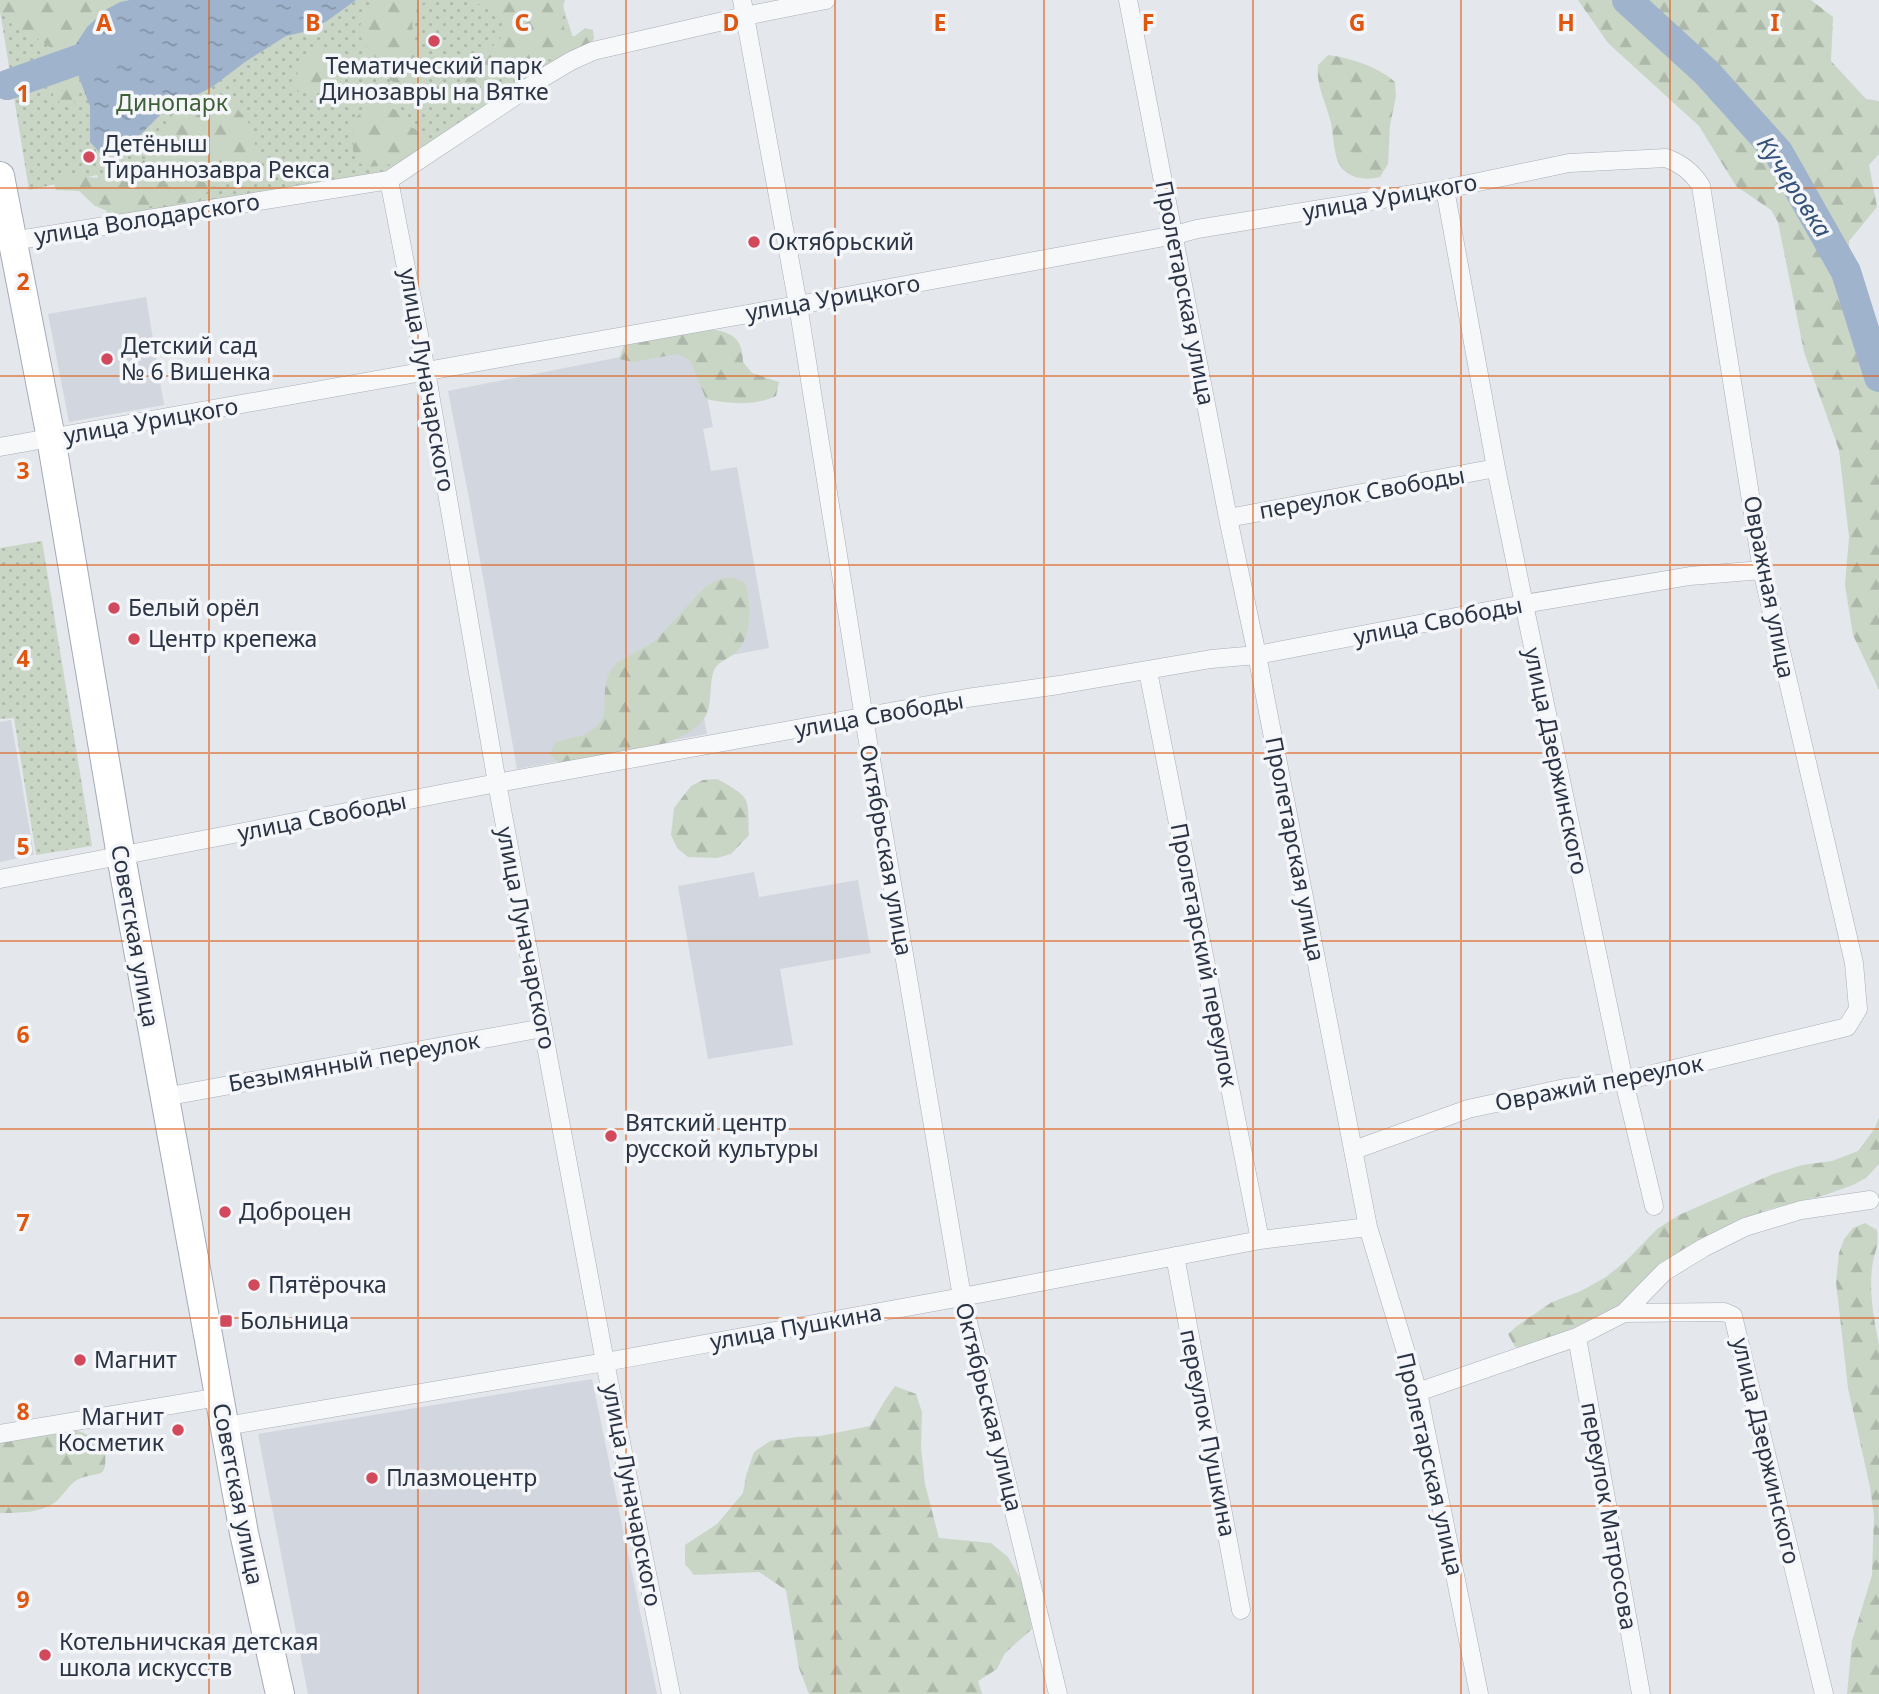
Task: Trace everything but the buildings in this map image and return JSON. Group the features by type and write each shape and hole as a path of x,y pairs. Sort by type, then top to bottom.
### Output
{"main road":[{"name":"Советская улица","path":"0,176 51,439 121,856 244,1533 280,1694"}],"street":[{"name":"улица Володарского","path":"12,241 389,180 544,77 593,51 744,8 826,0"},
{"name":"Пролетарская улица","path":"1128,0 1368,1227 1418,1392 1479,1694"},
{"name":"Октябрьская улица","path":"744,8 798,305 864,718 962,1297 1058,1694"},
{"name":"улица Урицкого","path":"0,447 798,305 1197,229 1445,189 1569,163 1666,158"},
{"name":"Овражная улица","path":"1666,158 1678,162 1693,174 1701,186 1762,570 1854,963 1858,1009 1847,1027"},
{"name":"улица Луначарского","path":"389,180 426,371 497,783 605,1362 671,1694"},
{"name":"улица Дзержинского","path":"1445,189 1496,468 1624,1081 1654,1206"},
{"name":"переулок Свободы","path":"1228,517 1496,468"},
{"name":"улица Свободы","path":"0,879 497,783 967,698 1211,659 1257,655 1524,604 1690,576 1762,570"},
{"name":"Пролетарский переулок","path":"1148,671 1260,1240"},
{"name":"Овражий переулок","path":"1354,1150 1468,1109 1565,1088 1624,1081 1847,1027"},
{"name":"Безымянный переулок","path":"164,1097 543,1028"},
{"path":"1418,1392 1577,1337 1624,1313 1664,1272 1745,1227 1801,1209 1874,1203 1879,1184"},
{"name":"улица Пушкина","path":"225,1426 605,1362 1260,1240 1368,1227"},
{"name":"переулок Пушкина","path":"1175,1256 1241,1610"},
{"name":"улица Дзержинского","path":"1624,1313 1724,1312 1734,1316 1824,1694"},
{"name":"переулок Матросова","path":"1577,1337 1641,1694"},
{"path":"0,1434 219,1397"}],"shaded area":[{"name":"Детский сад № 6 Вишенка","path":"146,297 164,405 69,422 48,314"},
{"path":"696,342 713,427 703,429 711,471 737,467 769,648 694,662 707,734 517,769 448,391"},
{"path":"11,720 34,855 0,862 0,722"},
{"path":"754,872 759,897 858,880 871,953 780,969 793,1045 708,1059 678,886"},
{"path":"592,1379 657,1694 308,1694 258,1434"}],"green space":[{"name":"Динопарк","path":"0,0 561,0 576,47 372,179 108,217 97,175 29,190"},
{"path":"0,0 130,0 106,12 76,44 78,89 74,103 62,105 53,95 51,48 28,32 17,29 0,12"},
{"path":"377,0 427,0 418,7 412,21 414,43 427,59 428,70 421,85 410,91 390,80 357,32 367,11"},
{"path":"463,0 565,0 563,19 566,34 575,36 585,28 593,30 594,39 585,52 568,60 537,59 494,71 468,89 461,83 459,72 472,58 500,39 503,23 497,12 491,8"},
{"path":"1578,0 1811,0 1833,17 1831,61 1866,99 1879,101 1879,154 1869,165 1877,207 1849,241 1849,270 1879,349 1879,690 1853,635 1845,585 1849,537 1839,450 1804,352 1778,222 1771,210 1736,186 1699,126 1608,43"},
{"path":"337,49 337,65 329,79 312,92 298,92 295,86 298,71 318,51"},
{"path":"1328,55 1363,64 1380,71 1395,82 1396,96 1390,125 1388,164 1380,177 1350,175 1337,159 1318,73 1318,65"},
{"path":"205,94 219,95 236,107 250,125 259,159 258,166 243,182 214,186 197,201 108,211 95,206 79,191 56,190 54,184 65,176 102,178 129,172 162,145 174,113"},
{"path":"367,106 388,106 401,113 408,126 427,134 429,142 410,162 368,167 361,164 353,151 352,122"},
{"path":"692,328 720,331 734,337 742,351 743,362 752,373 779,382 776,396 742,403 706,399 690,360 677,354 633,362 619,359 624,346 649,335"},
{"path":"42,541 92,846 36,855 14,718 0,719 0,548"},
{"path":"732,577 745,583 749,608 746,636 738,650 714,670 709,708 698,726 663,744 618,755 560,764 550,754 556,742 584,735 595,728 604,717 608,675 616,663 654,642 705,587"},
{"path":"717,779 737,790 746,800 749,835 731,854 717,858 688,857 677,848 671,835 674,808 691,786 703,780"},
{"path":"1879,1117 1879,1164 1866,1178 1825,1195 1766,1210 1685,1249 1660,1264 1625,1304 1530,1348 1515,1347 1508,1334 1517,1326 1552,1302 1581,1291 1606,1277 1657,1229 1679,1215 1773,1174 1802,1165 1832,1161 1858,1151 1875,1128"},
{"path":"1865,1223 1877,1230 1871,1287 1879,1345 1879,1694 1847,1694 1852,1641 1872,1575 1874,1516 1848,1388 1836,1282 1839,1253 1844,1239 1853,1228"},
{"path":"895,1386 916,1394 922,1412 921,1447 925,1484 939,1538 991,1543 1008,1557 1024,1585 1032,1629 1005,1653 997,1669 978,1681 982,1694 809,1694 799,1668 786,1590 759,1572 694,1575 685,1564 685,1545 717,1524 743,1493 754,1452 770,1441 820,1436 870,1426"},
{"path":"67,1428 88,1435 105,1450 103,1471 77,1480 58,1500 46,1508 0,1513 0,1443"}],"water":[{"path":"130,0 356,0 308,31 286,36 212,87 162,113 128,147 112,155 100,153 90,142 90,106 79,78 76,44 87,27 107,9"}],"waterway":[{"name":"Кучеровка","path":"1627,0 1707,73 1778,152 1846,272 1879,377"},
{"path":"7,85 117,46"}],"place":[{"name":"Тематический парк Динозавры на Вятке","path":"434,41"},
{"name":"Детёныш Тираннозавра Рекса","path":"89,157"},
{"name":"Октябрьский","path":"754,242"},
{"name":"Детский сад № 6 Вишенка","path":"107,359"},
{"name":"Белый орёл","path":"114,608"},
{"name":"Центр крепежа","path":"134,639"},
{"name":"Вятский центр русской культуры","path":"611,1136"},
{"name":"Доброцен","path":"225,1212"},
{"name":"Пятёрочка","path":"254,1285"},
{"name":"Больница","path":"226,1321"},
{"name":"Магнит","path":"80,1360"},
{"name":"Магнит Косметик","path":"178,1430"},
{"name":"Плазмоцентр","path":"372,1478"},
{"name":"Котельничская детская школа искусств","path":"45,1655"}]}
